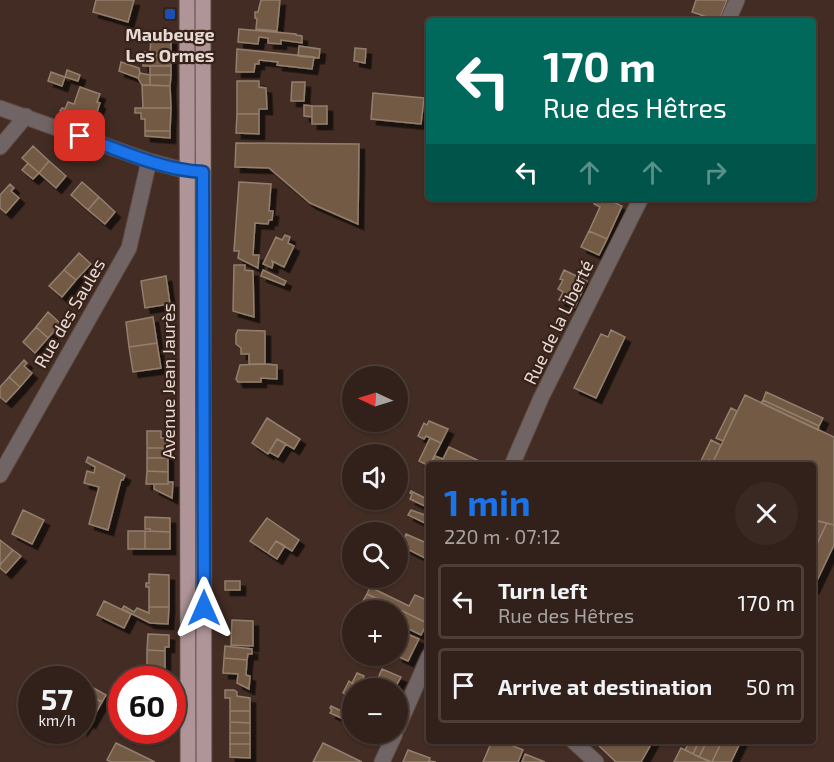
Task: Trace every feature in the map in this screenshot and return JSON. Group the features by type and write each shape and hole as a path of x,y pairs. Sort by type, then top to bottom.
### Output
{"main road":[{"name":"Avenue Jean Jaurès","path":"187,0 188,762"},
{"name":"Avenue Jean Jaurès","path":"203,0 204,762"}],"street":[{"path":"729,18 737,0"},
{"path":"0,108 149,161 187,171 203,172"},
{"path":"0,147 26,117"},
{"name":"Rue des Saules","path":"0,475 129,248 149,161"},
{"name":"Rue de la Liberté","path":"513,462 541,398 640,201"},
{"path":"408,704 426,663"},
{"path":"382,762 390,744"},
{"path":"576,744 596,762"}],"building":[{"path":"96,0 134,0 128,22 93,12"},
{"path":"261,0 280,0 277,31 256,29 255,12 258,12"},
{"path":"696,0 727,0 720,18 710,18 692,12"},
{"path":"239,29 296,34 302,36 302,43 281,40 281,44 268,43 268,38 259,37 258,44 238,42"},
{"path":"151,38 171,39 171,55 143,55 143,52 150,52"},
{"path":"299,46 320,49 319,58 298,56"},
{"path":"355,48 366,49 365,63 354,61"},
{"path":"237,49 314,57 312,69 277,65 278,62 259,60 259,64 255,64 254,72 236,72"},
{"path":"143,55 171,55 171,66 143,66"},
{"path":"121,62 139,68 138,78 119,71"},
{"path":"150,66 171,66 171,75 150,75"},
{"path":"67,70 80,75 78,81 65,77"},
{"path":"51,72 65,77 62,86 48,81"},
{"path":"140,73 150,75 150,85 142,85 138,78"},
{"path":"150,75 171,75 170,86 150,85"},
{"path":"237,81 259,81 259,87 266,88 267,109 259,109 259,114 237,114"},
{"path":"292,82 305,82 304,101 291,101"},
{"path":"142,85 170,86 171,108 143,108"},
{"path":"80,87 100,94 97,102 100,103 94,121 91,123 60,111 62,108 65,109 68,102 74,104"},
{"path":"373,93 424,98 421,124 371,119"},
{"path":"304,105 312,106 312,117 304,116"},
{"path":"312,106 327,106 327,124 312,124"},
{"path":"135,108 171,108 170,131 145,131 145,119 141,119 141,113 135,113"},
{"path":"237,114 259,114 259,134 236,133"},
{"path":"145,131 170,131 170,138 145,136"},
{"path":"236,143 359,144 358,224 310,203 269,168 235,167"},
{"path":"33,146 49,161 39,173 22,158"},
{"path":"49,161 66,176 56,188 39,173"},
{"path":"28,163 39,173 33,179 22,170"},
{"path":"82,182 99,197 88,210 71,195"},
{"path":"239,182 271,184 269,211 273,211 272,220 269,220 268,224 255,223 253,255 259,255 258,268 238,258 239,251 234,251"},
{"path":"10,184 14,188 11,191 19,198 6,213 0,208 0,195"},
{"path":"99,197 115,212 105,224 88,210"},
{"path":"596,201 611,201 622,206 607,239 589,231 600,207 594,204"},
{"path":"589,231 607,239 599,255 581,247"},
{"path":"285,235 290,237 288,243 294,246 284,267 272,261 272,268 263,264 276,237 282,240"},
{"path":"79,253 91,264 76,280 64,270"},
{"path":"234,265 245,265 245,270 253,271 254,317 233,311"},
{"path":"64,270 76,280 62,297 49,286"},
{"path":"263,270 286,281 284,285 261,276"},
{"path":"564,270 587,281 575,307 559,300 563,292 558,289 563,280 560,279"},
{"path":"166,276 170,304 145,308 141,281"},
{"path":"48,312 61,324 48,338 36,327"},
{"path":"153,317 157,343 129,347 126,322"},
{"path":"36,327 48,338 35,353 23,342"},
{"path":"238,330 265,331 265,364 249,364 249,354 241,354 241,348 236,344"},
{"path":"611,330 625,337 596,398 574,388 601,334 608,337"},
{"path":"157,343 161,368 133,372 129,347"},
{"path":"24,360 27,363 24,366 32,373 20,387 9,377"},
{"path":"240,365 277,365 277,379 261,378 261,382 238,382 236,379"},
{"path":"9,377 20,387 6,402 0,397 0,387"},
{"path":"766,392 823,418 819,426 763,400"},
{"path":"745,395 834,437 834,525 816,521 816,462 713,462"},
{"path":"763,400 819,426 818,430 761,403"},
{"path":"731,408 737,411 723,441 716,438"},
{"path":"267,418 300,439 294,449 277,439 268,454 252,443"},
{"path":"429,421 448,429 441,443 426,436 424,439 418,436 424,423 427,425"},
{"path":"147,431 161,431 161,438 168,438 168,448 147,448"},
{"path":"430,438 441,443 431,462 426,462 426,464 419,461"},
{"path":"277,439 286,444 278,457 269,452"},
{"path":"711,440 721,445 713,462 709,460 700,462"},
{"path":"449,447 482,462 432,462 435,456 443,459"},
{"path":"147,448 168,448 168,458 147,458"},
{"path":"88,457 125,475 121,480 108,530 89,524 99,487 84,483 87,471 94,473 95,467 86,462"},
{"path":"147,458 168,458 168,472 147,471"},
{"path":"147,471 168,472 168,484 146,484"},
{"path":"168,482 173,482 172,498 154,489 154,484 168,484"},
{"path":"411,491 426,498 426,507 410,499 412,494"},
{"path":"23,510 44,520 32,544 12,534"},
{"path":"411,510 426,515 426,524 408,515"},
{"path":"145,517 170,518 170,532 145,529"},
{"path":"267,518 299,540 292,551 276,541 268,553 250,541"},
{"path":"816,521 827,523 816,546"},
{"path":"827,523 834,525 834,545 816,583 816,546"},
{"path":"128,531 145,531 145,549 128,549"},
{"path":"145,531 170,532 170,549 145,549"},
{"path":"408,535 426,543 426,558 408,550"},
{"path":"0,540 13,550 0,565"},
{"path":"276,541 285,546 277,559 268,553"},
{"path":"13,550 21,556 6,573 0,565"},
{"path":"149,574 169,575 169,607 149,607 149,587 146,587 146,583 149,583"},
{"path":"225,581 240,581 240,590 225,590"},
{"path":"370,588 397,600 379,600 367,594"},
{"path":"367,594 379,600 364,600"},
{"path":"415,595 426,600 426,623 408,614 408,606"},
{"path":"104,601 131,614 124,628 97,615"},
{"path":"124,606 134,612 137,608 149,613 149,607 169,607 168,624 150,623 122,609"},
{"path":"408,614 426,623 421,635 408,629"},
{"path":"232,620 253,621 253,646 231,645"},
{"path":"148,634 169,635 169,647 165,647 165,651 147,650"},
{"path":"408,634 419,639 408,661"},
{"path":"225,646 252,649 252,654 248,654 247,660 224,658"},
{"path":"147,650 165,651 165,666 147,666"},
{"path":"224,658 247,660 246,675 250,676 249,689 237,683 238,674 223,673"},
{"path":"382,669 401,677 400,678 378,678"},
{"path":"357,673 364,676 363,678 354,678"},
{"path":"96,689 106,695 102,702 96,698"},
{"path":"225,690 234,690 237,696 250,698 250,711 230,711 230,698 225,698"},
{"path":"96,698 102,702 98,709 96,708"},
{"path":"331,706 342,711 342,718 330,713 332,710"},
{"path":"230,711 250,711 250,723 230,722"},
{"path":"230,722 250,723 250,733 230,733"},
{"path":"230,733 250,733 250,744 230,744"},
{"path":"323,743 362,762 313,762"},
{"path":"115,744 118,744 155,762 111,762 107,760"},
{"path":"230,744 250,744 250,758 230,757"},
{"path":"491,744 508,744 523,750 518,762 483,762"},
{"path":"597,744 651,744 641,762 616,762"},
{"path":"688,744 698,744 693,754 685,750"},
{"path":"698,744 706,744 699,757 693,754"},
{"path":"706,744 721,744 712,762 699,757"},
{"path":"721,744 740,744 731,762 712,762"},
{"path":"681,748 683,749 710,762 674,762"},
{"path":"408,750 430,758 429,761 436,762 403,762"},
{"path":"525,754 545,762 522,762"}],"place":[{"name":"Maubeuge Les Ormes","path":"170,14"}],"route":[{"path":"80,136 167,167 203,172 204,608"}]}
